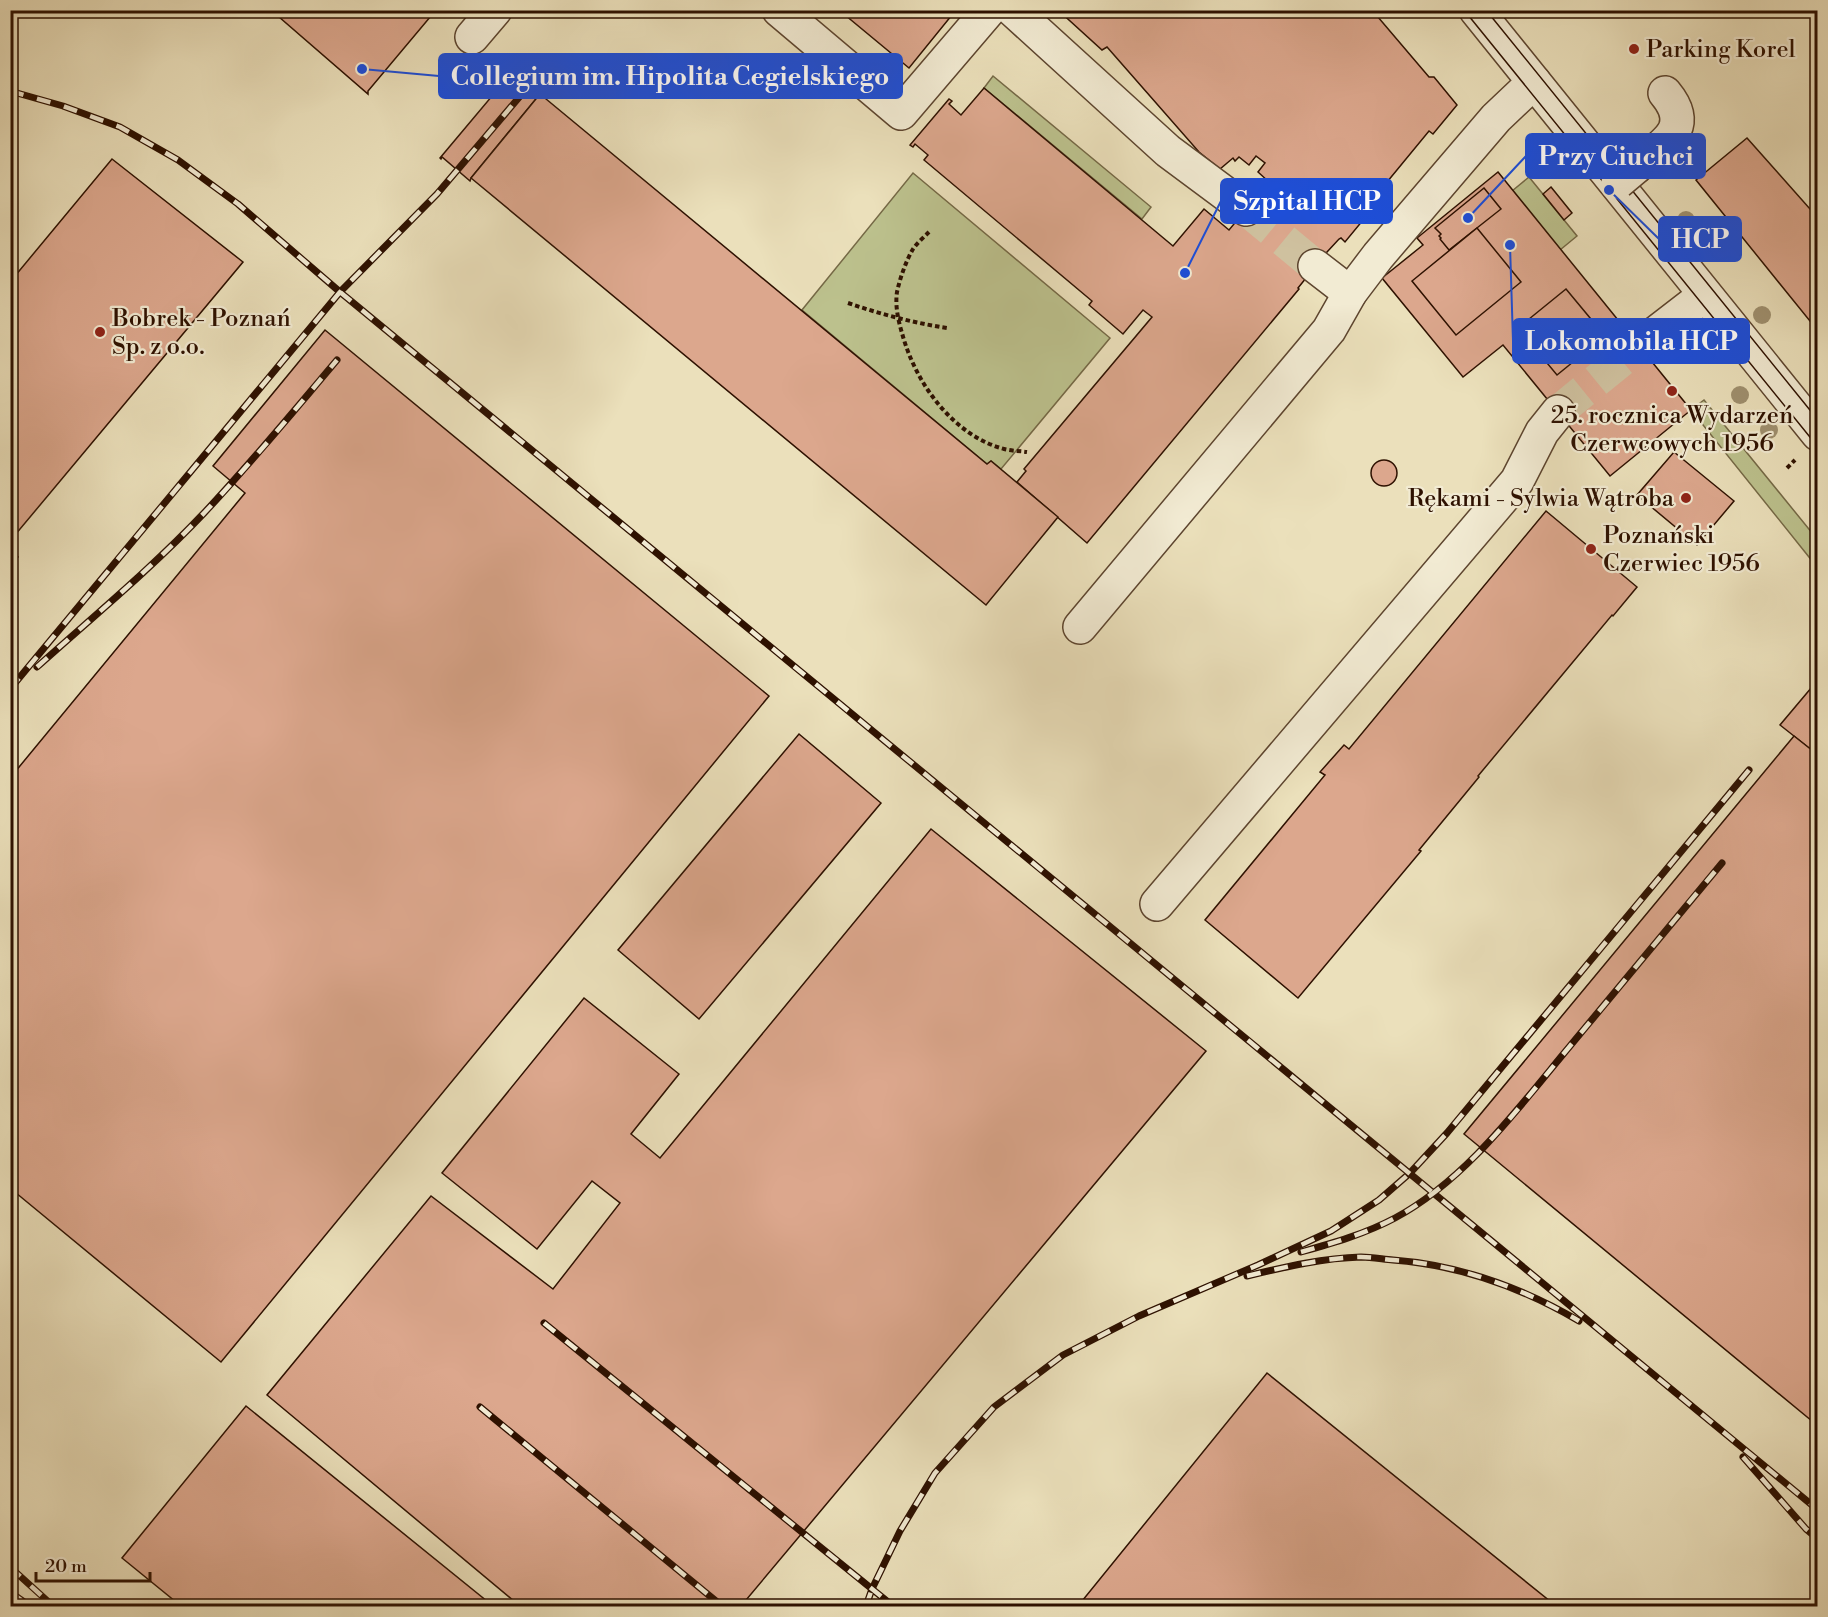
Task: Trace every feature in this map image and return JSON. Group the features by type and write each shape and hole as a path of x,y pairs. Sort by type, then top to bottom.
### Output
{"street":[{"path":"472,37 495,10"},
{"path":"779,10 901,112 989,10"},
{"path":"1013,10 1168,152 1246,209"},
{"path":"1476,10 1534,82 1624,177 1705,294 1818,434"},
{"path":"1080,627 1329,330 1350,293 1386,248 1496,118 1534,82"},
{"path":"1624,177 1666,143 1677,124 1676,109 1665,93"},
{"path":"1316,266 1350,293"},
{"path":"1639,346 1705,294"},
{"path":"1157,904 1517,481 1542,432 1558,412"}],"path":[{"path":"929,232 914,248 897,293 898,316 912,364 924,385 958,423 980,438 1003,449 1027,452"},
{"path":"848,303 924,325 948,328"}],"green space":[{"path":"993,76 1151,207 1142,219 984,88"},
{"path":"913,173 1110,338 1001,469 991,461 987,464 802,310"},
{"path":"1529,177 1577,236 1560,250 1512,191"},
{"path":"1704,400 1817,539 1817,567 1691,410"}],"building":[{"path":"271,10 436,10 368,91 368,94"},
{"path":"839,10 956,10 909,68"},
{"path":"1058,10 1372,10 1429,77 1434,77 1457,105 1433,134 1429,131 1378,193 1382,197 1345,242 1339,239 1327,252 1299,289 1087,543 1017,482 1026,471 1024,469 1152,317 1143,310 1123,334 1089,305 1092,301 924,160 928,155 915,144 913,147 910,145 949,99 952,101 949,104 961,115 984,88 1173,246 1204,209 1229,230 1269,182 1258,172 1265,163 1256,156 1249,165 1239,157 1235,161 1233,158 1220,169 1199,152 1107,47 1102,50"},
{"path":"513,71 540,94 470,181 442,157 440,158"},
{"path":"540,94 987,464 991,461 1058,517 986,605 471,178"},
{"path":"1747,138 1818,218 1818,331 1696,180"},
{"path":"112,159 243,262 10,541 10,282"},
{"path":"1498,172 1691,410 1610,476 1503,345 1463,377 1382,278 1423,245 1417,238"},
{"path":"1551,187 1572,213 1564,220 1543,194"},
{"path":"1484,188 1501,209 1449,250 1440,239 1441,234 1435,228"},
{"path":"1477,228 1521,282 1456,335 1412,281"},
{"path":"1566,289 1605,336 1557,375 1518,328"},
{"path":"325,330 769,696 221,1362 10,1188 10,778 245,493 213,466"},
{"name":"Rękami - Sylwia Wątroba","path":"1674,452 1734,501 1697,545 1637,495"},
{"path":"1384,460 1393,464 1397,473 1393,482 1384,486 1375,482 1371,473 1375,464"},
{"path":"1546,511 1637,587 1478,776 1419,850 1421,851 1298,998 1205,920 1325,775 1320,772 1344,745 1349,749"},
{"path":"10,552 18,557 10,567"},
{"path":"1818,681 1818,755 1780,725"},
{"path":"799,734 881,803 699,1019 618,950"},
{"path":"1794,736 1818,755 1818,1426 1464,1134"},
{"path":"931,829 1206,1051 741,1606 520,1606 267,1395 431,1196 553,1289 620,1203 592,1181 537,1249 442,1173 584,998 679,1074 631,1134 660,1158"},
{"path":"1267,1373 1556,1606 1078,1606"},
{"path":"246,1406 493,1606 181,1606 122,1558"}],"tunnel":[{"path":"1246,209 1315,266"},
{"path":"1558,412 1639,346"}],"tram line":[{"path":"1464,10 1818,447"},
{"path":"1486,10 1818,420"}],"railway":[{"path":"10,689 340,292 437,194 538,75"},
{"path":"10,91 63,106 120,127 178,160 238,204 340,292 1818,1510"},
{"path":"37,667 123,591 205,512 337,360"},
{"path":"866,1606 900,1531 935,1473 994,1407 1063,1355 1139,1316 1331,1231 1379,1200 1410,1173 1447,1133 1749,770"},
{"path":"1301,1252 1337,1242 1384,1224 1421,1202 1468,1163 1511,1117 1722,863"},
{"path":"1247,1276 1332,1259 1369,1257 1418,1263 1466,1273 1512,1288 1579,1321"},
{"path":"544,1323 893,1606"},
{"path":"480,1407 722,1606"},
{"path":"1743,1457 1806,1529 1818,1539"},
{"path":"10,1567 53,1606"},
{"path":"10,1592 30,1606"}],"place":[{"name":"Parking Korel","path":"1634,49"},
{"name":"Collegium im. Hipolita Cegielskiego","path":"362,69"},
{"name":"HCP","path":"1609,190"},
{"name":"Przy Ciuchci","path":"1468,218"},
{"name":"Lokomobila HCP","path":"1510,245"},
{"name":"Szpital HCP","path":"1185,273"},
{"name":"Bobrek - Poznań Sp. z o.o.","path":"100,332"},
{"name":"25. rocznica Wydarzeń Czerwcowych 1956","path":"1672,391"},
{"name":"Rękami - Sylwia Wątroba","path":"1686,498"},
{"name":"Poznański Czerwiec 1956","path":"1591,549"}]}
